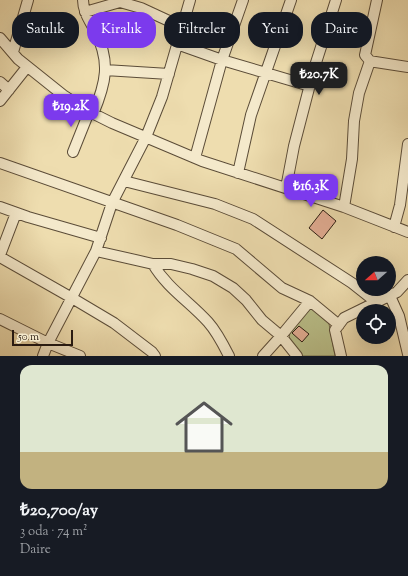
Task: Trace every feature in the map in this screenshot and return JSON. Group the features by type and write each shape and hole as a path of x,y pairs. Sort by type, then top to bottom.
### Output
{"street":[{"path":"13,52 28,0"},
{"path":"74,152 102,92 105,76 104,57 99,38 85,12 83,0"},
{"path":"186,12 190,0"},
{"path":"195,158 222,60 243,0"},
{"path":"238,173 251,115 291,0"},
{"path":"286,188 294,146 314,69 336,0"},
{"path":"378,0 365,55 369,60 408,67"},
{"path":"85,12 120,2 141,8 164,19"},
{"path":"0,38 27,67 63,96 91,113 195,158 344,207 408,232"},
{"path":"43,356 48,343 96,251 112,203 146,137 162,97 176,48"},
{"path":"188,48 222,60 310,86"},
{"path":"344,207 352,159 354,121 359,92 369,60"},
{"path":"0,101 27,67"},
{"path":"105,70 168,74"},
{"path":"0,82 9,90"},
{"path":"394,227 400,205 408,144"},
{"path":"0,162 177,225 236,249 282,288 310,301 339,324"},
{"path":"124,181 215,204 253,218 352,283 376,302"},
{"path":"0,207 101,238"},
{"path":"16,212 0,256 114,323 152,352 155,356"},
{"path":"96,251 153,264 171,264 213,276 233,288 246,300 262,320 281,336 297,356"},
{"path":"153,264 169,286 208,322 216,332 229,356"},
{"path":"396,293 408,280"},
{"path":"341,356 335,330 339,324 344,318 390,296 399,316 408,354"},
{"path":"262,356 310,301"},
{"path":"0,319 48,343 80,356"}],"green space":[{"path":"308,308 312,308 329,324 335,356 302,356 289,339 290,331"}],"building":[{"path":"323,210 336,221 322,239 309,228"},
{"path":"299,326 309,334 302,342 292,333"}]}
